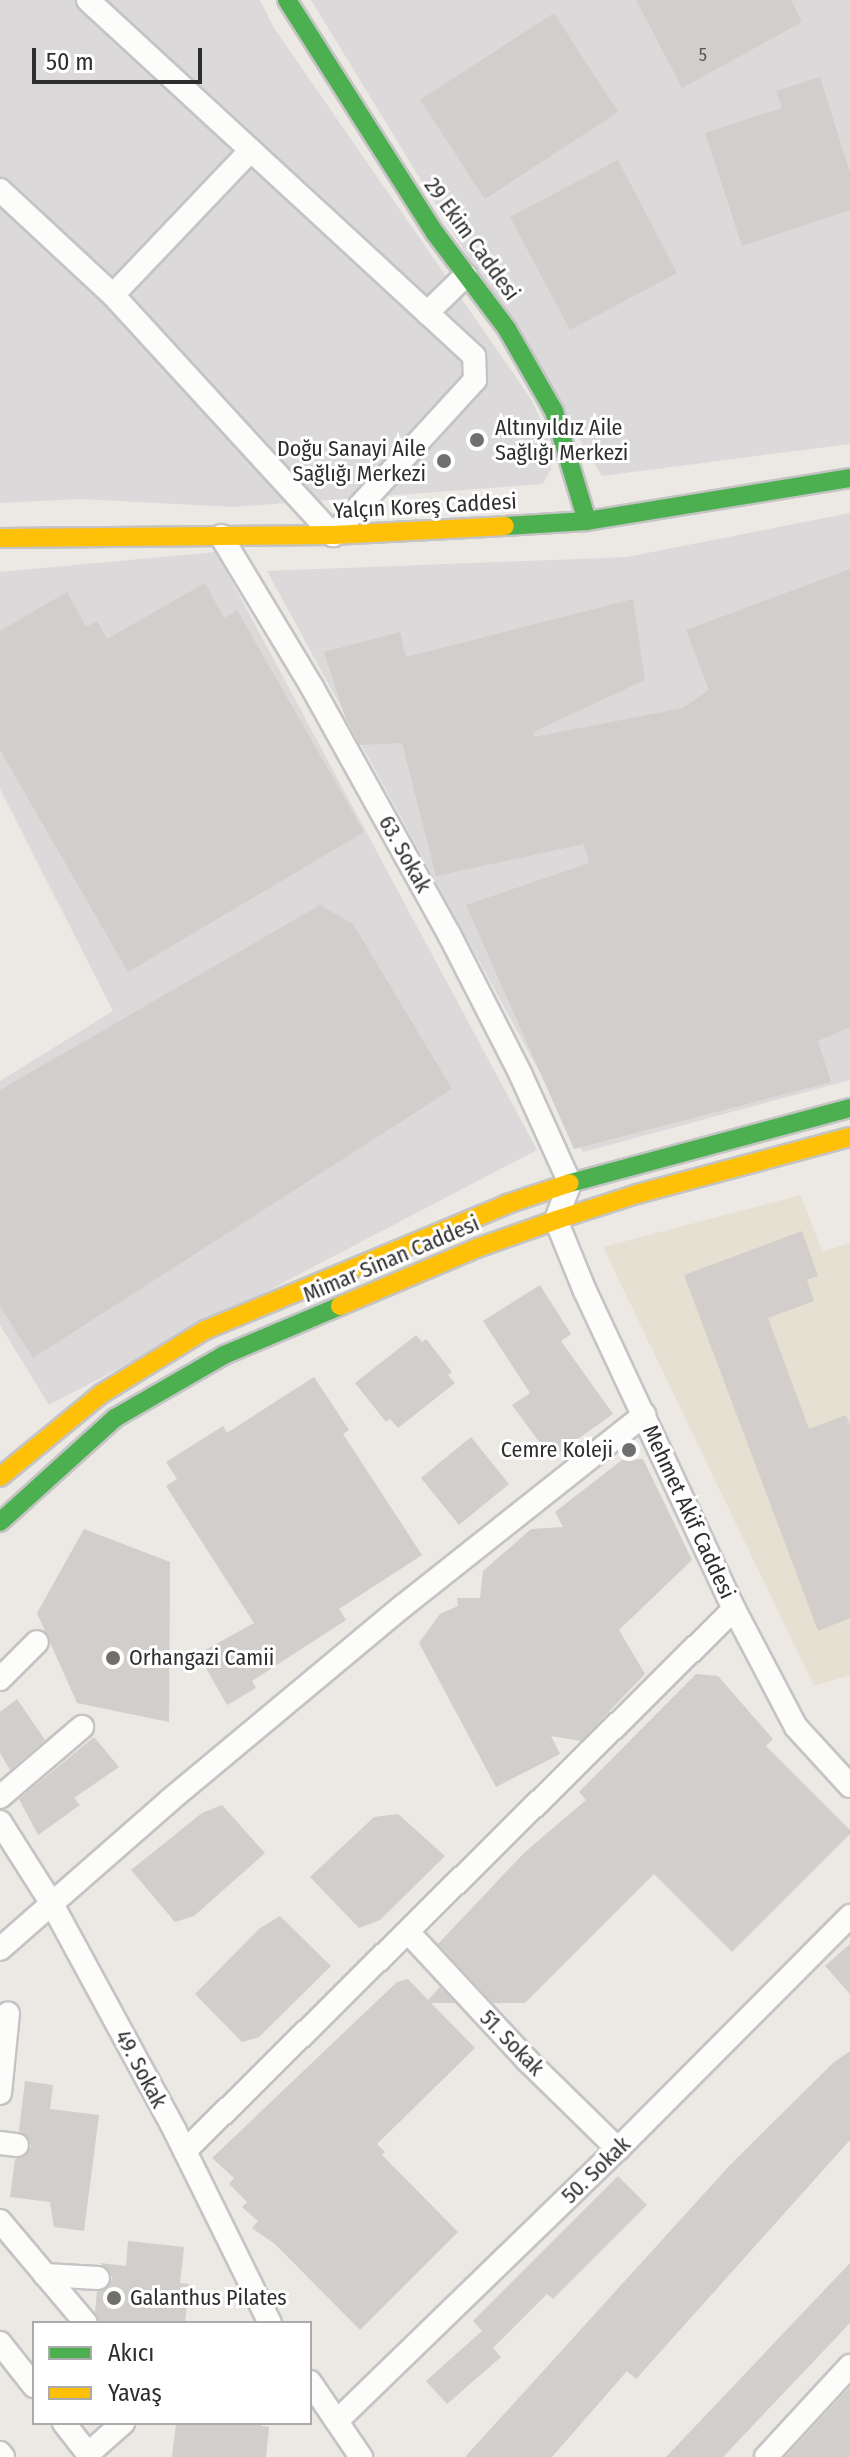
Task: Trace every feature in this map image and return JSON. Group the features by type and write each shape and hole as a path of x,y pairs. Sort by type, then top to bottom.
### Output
{"main road":[{"name":"29 Ekim Caddesi","path":"287,0 417,207 507,329 554,411 587,521"},
{"name":"Yalçın Koreş Caddesi","path":"0,538 333,535 587,521 850,478"},
{"name":"Mimar Sinan Caddesi","path":"0,1477 101,1394 205,1330 507,1204 570,1183 850,1108"},
{"name":"Mimar Sinan Caddesi","path":"0,1522 115,1418 224,1355 477,1248 556,1220 637,1194 850,1137"}],"street":[{"path":"0,190 113,295 333,535 475,380 474,356 88,0"},
{"path":"113,295 251,150"},
{"path":"427,313 466,275"},
{"name":"63. Sokak","path":"221,536 312,687 449,934 520,1073 570,1183"},
{"path":"556,1220 570,1183"},
{"name":"Mehmet Akif Caddesi","path":"556,1220 734,1609 796,1727 850,1786"},
{"path":"0,1949 394,1613 644,1415"},
{"path":"185,2151 734,1609"},
{"path":"0,1679 37,1642"},
{"path":"0,1797 82,1727"},
{"name":"49. Sokak","path":"0,1822 52,1904 185,2151 269,2321"},
{"name":"50. Sokak","path":"338,2420 618,2149 850,1916"},
{"name":"51. Sokak","path":"409,1933 528,2061 618,2149"},
{"path":"0,2093 8,2013"},
{"path":"0,2221 84,2321"},
{"path":"45,2275 98,2278"},
{"path":"0,2343 32,2383"},
{"path":"766,2457 850,2366"},
{"path":"312,2385 361,2457"},
{"path":"66,2425 89,2455 121,2425"}],"shaded area":[{"path":"0,0 260,0 274,28 531,399 550,441 551,469 543,484 233,507 81,499 0,503"},
{"path":"311,0 850,0 850,444 602,476"},
{"path":"850,513 850,1080 583,1152 267,571 627,557"},
{"path":"216,552 537,1150 49,1405 0,1325 0,1081 113,1011 0,789 0,572"},
{"path":"801,1195 822,1252 850,1243 850,1675 814,1686 603,1247"}],"building":[{"path":"636,0 791,0 802,22 682,88"},
{"path":"554,13 618,112 485,199 420,100"},
{"path":"820,77 850,173 850,210 742,246 705,133 782,108 776,91"},
{"path":"618,160 677,273 570,330 510,217"},
{"path":"850,569 850,1027 818,1041 831,1082 574,1149 466,905 589,863 584,844 436,876 402,743 360,745 345,717 324,652 400,632 406,657 633,599 645,680 533,732 534,737 683,708 709,690 686,630"},
{"path":"205,583 224,618 237,610 364,832 128,972 0,750 0,631 67,592 86,627 97,621 107,639"},
{"path":"320,905 353,924 452,1089 33,1358 0,1306 0,1090"},
{"path":"802,1231 818,1276 807,1280 814,1301 768,1318 809,1429 846,1415 850,1426 850,1618 818,1631 684,1275"},
{"path":"540,1285 571,1334 561,1341 613,1414 551,1458 512,1405 530,1393 483,1321"},
{"path":"416,1335 422,1342 426,1339 452,1372 448,1375 455,1383 398,1428 390,1419 386,1422 355,1383"},
{"path":"314,1377 349,1430 343,1434 422,1555 339,1609 346,1620 252,1681 256,1688 227,1705 198,1654 254,1623 166,1486 177,1479 166,1462 223,1426 227,1433"},
{"path":"471,1437 509,1484 459,1525 421,1478"},
{"path":"643,1459 692,1560 619,1630 645,1674 581,1741 551,1736 560,1754 496,1787 419,1643 440,1614 458,1606 457,1598 480,1598 483,1571 531,1529 563,1527 555,1512 622,1460"},
{"name":"Orhangazi Camii","path":"84,1529 170,1562 169,1722 77,1703 37,1613"},
{"path":"696,1674 718,1676 773,1739 766,1746 850,1830 850,1834 732,1952 654,1874 525,2003 493,2003 438,1944 525,1852 586,1800 579,1792"},
{"path":"17,1699 45,1740 10,1770 0,1753 0,1712"},
{"path":"94,1737 119,1767 74,1798 80,1805 38,1835 19,1799"},
{"path":"222,1805 265,1853 194,1916 175,1922 131,1870 202,1813"},
{"path":"398,1814 445,1856 380,1920 359,1928 310,1877 374,1817"},
{"path":"280,1916 331,1966 259,2037 242,2042 195,1994 260,1928"},
{"path":"850,1944 850,1994 825,1966"},
{"path":"408,1979 428,2000 440,1987 455,2003 431,2003 475,2048 377,2144 385,2152 382,2155 458,2232 360,2330 275,2244 252,2228 258,2221 242,2207 247,2202 229,2184 234,2178 212,2158 397,1982"},
{"path":"850,2051 850,2140 636,2379 627,2371 552,2457 465,2457 731,2164 833,2063"},
{"path":"25,2081 53,2085 50,2109 99,2115 84,2231 54,2227 50,2202 10,2197 15,2159 23,2157 31,2147 29,2139 19,2131"},
{"path":"618,2176 647,2205 553,2299 547,2294 493,2348 501,2357 447,2404 426,2381 482,2331 473,2321"},
{"path":"128,2241 184,2247 180,2283 189,2284 185,2321 99,2321 95,2312 97,2292 109,2286 112,2278 110,2271 100,2263 126,2266"},
{"path":"850,2263 850,2323 723,2457 666,2457"},
{"path":"850,2387 850,2457 785,2457 787,2455"},
{"path":"176,2425 269,2427 266,2457 172,2457"}],"traffic: fast":[{"path":"287,0 435,233 507,329 554,411 587,521"},
{"path":"505,526 587,521 850,478"},
{"path":"570,1183 850,1108"},
{"path":"0,1522 115,1418 224,1355 340,1306"}],"traffic: slow":[{"path":"0,538 333,535 505,526"},
{"path":"340,1306 477,1248 556,1220 637,1194 850,1137"},
{"path":"0,1477 101,1394 205,1330 507,1204 570,1183"}],"place":[{"name":"Altınyıldız Aile Sağlığı Merkezi","path":"477,440"},
{"name":"Doğu Sanayi Aile Sağlığı Merkezi","path":"444,461"},
{"name":"Cemre Koleji","path":"629,1450"},
{"name":"Orhangazi Camii","path":"113,1658"},
{"name":"Galanthus Pilates","path":"114,2298"}]}
